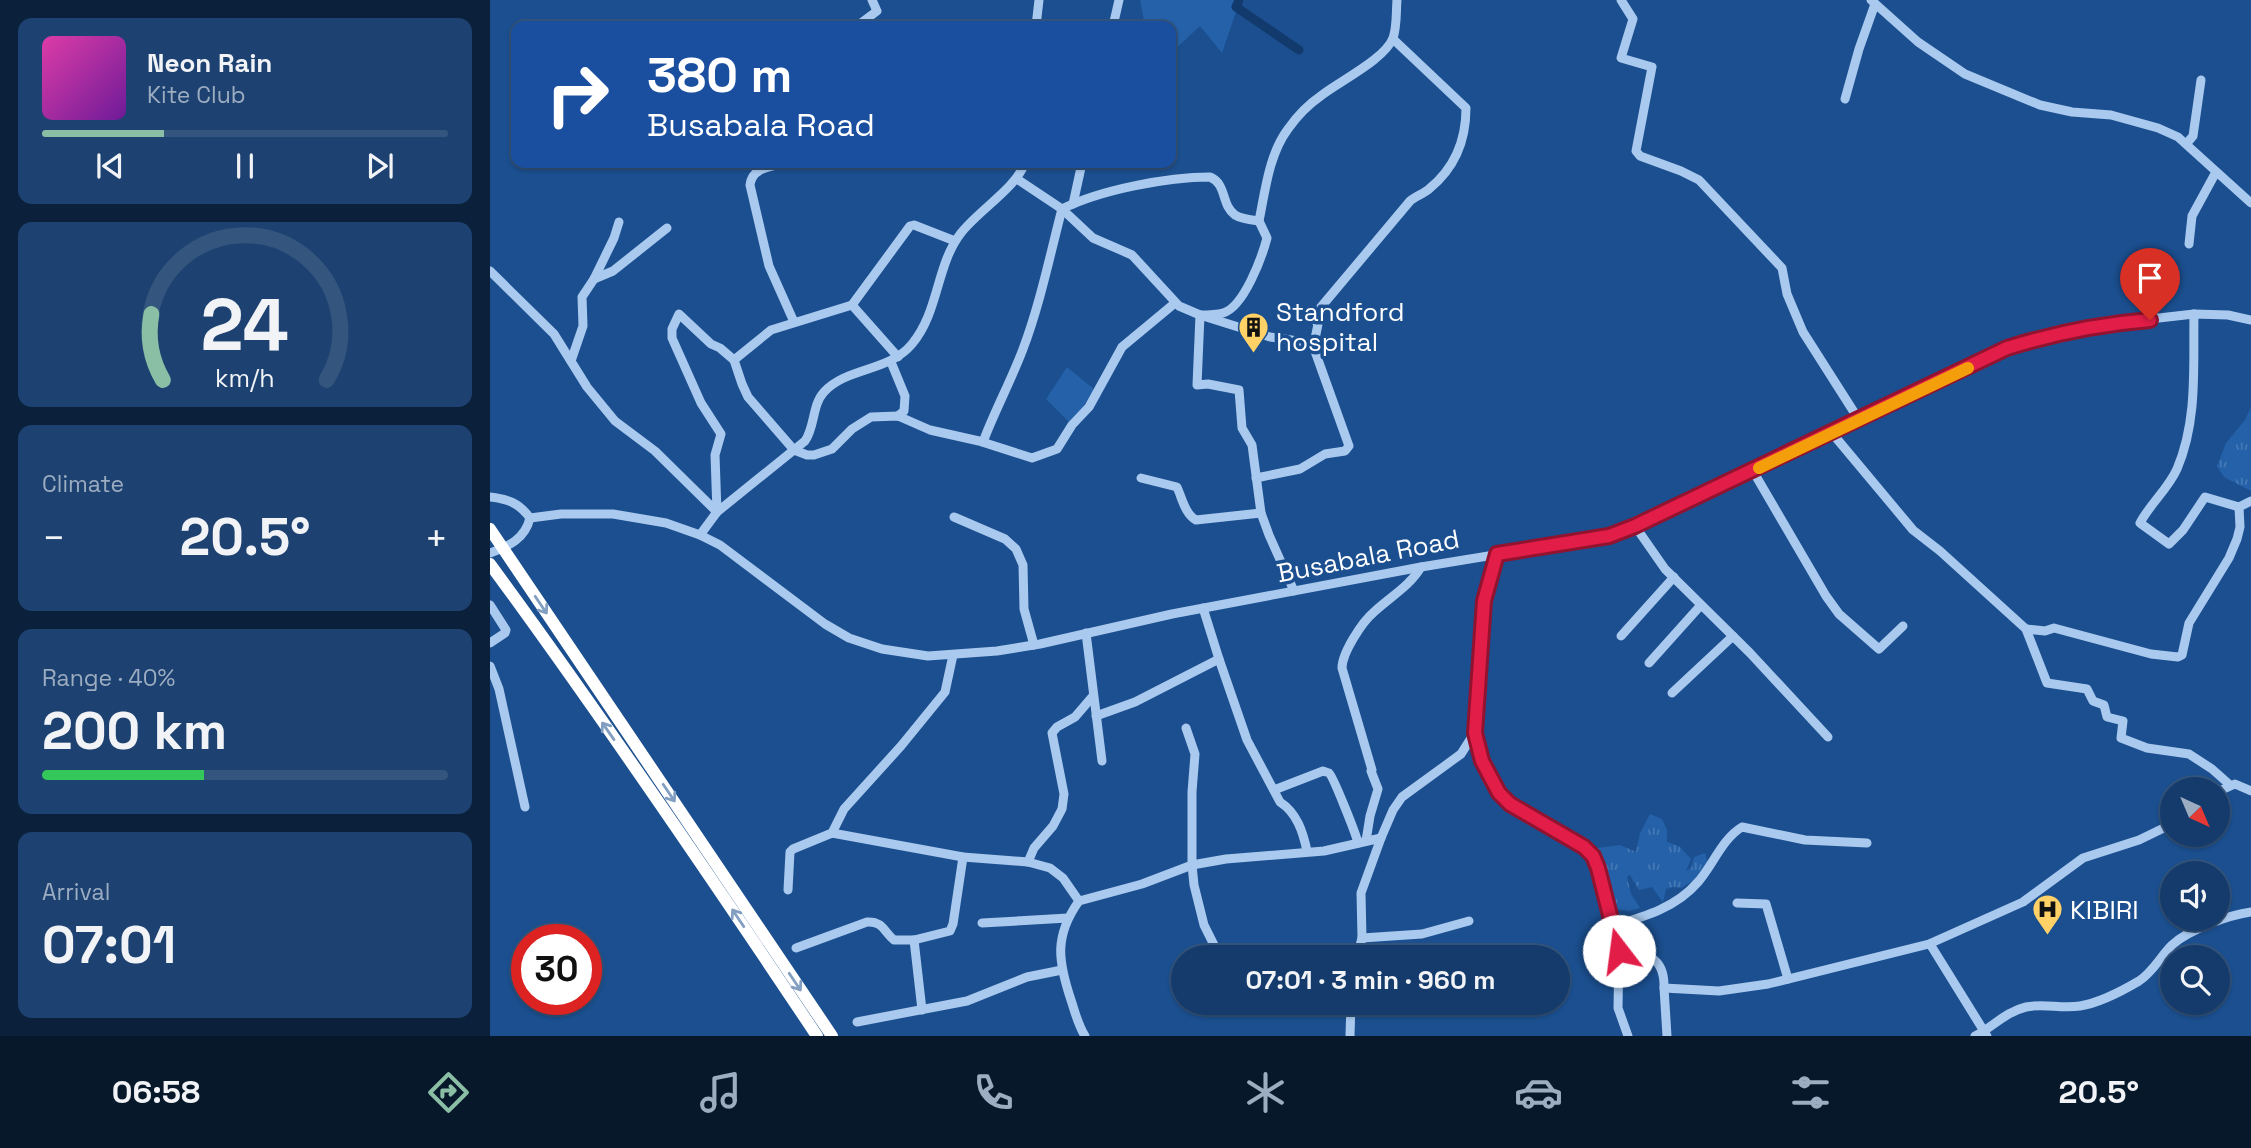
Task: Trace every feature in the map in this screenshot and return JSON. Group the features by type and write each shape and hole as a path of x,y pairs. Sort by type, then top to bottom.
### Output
{"highway":[{"path":"490,529 832,1036"},
{"path":"491,566 653,795 817,1036"}],"street":[{"path":"864,21 877,11 872,0"},
{"path":"1037,21 1039,0"},
{"path":"1114,21 1119,0"},
{"path":"1200,315 1229,310 1251,281 1267,238 1259,222 1279,144 1289,128 1320,96 1358,73 1393,39 1397,0"},
{"path":"1621,0 1633,19 1621,58 1652,67 1637,153 1699,180 1783,268 1787,294 1803,332 1859,420"},
{"path":"1845,99 1873,2 1918,42 1965,74 2040,105 2111,116 2158,128 2187,143 2251,203"},
{"path":"1312,343 1318,324 1315,320 1321,307 1410,201 1427,191 1450,169 1466,128 1466,108 1393,39"},
{"path":"2187,143 2193,136 2201,80"},
{"path":"767,168 756,171 750,185 769,266 794,322"},
{"path":"700,535 717,512 809,435 824,392 863,370 894,360 911,345 924,327 955,242 988,204 1017,179 1023,168"},
{"path":"1073,204 1081,168"},
{"path":"2189,244 2192,216 2216,172"},
{"path":"1062,209 1135,187 1210,177 1221,186 1228,207 1235,215 1259,222"},
{"path":"1017,179 1062,209 1093,238 1132,255 1175,303 1200,315 1270,337 1312,343"},
{"path":"983,442 993,414 1011,382 1025,344 1062,209"},
{"path":"571,361 583,326 582,297 594,279 619,222"},
{"path":"734,360 765,333 852,305 910,226 914,225 955,242"},
{"path":"594,279 608,274 667,228"},
{"path":"490,271 554,334 587,387 615,421 654,451 717,512"},
{"path":"717,512 715,455 721,434 701,403 672,338 672,329 679,314 711,344 734,360 748,397 794,450 807,455 822,453 832,449 852,429 871,417 898,416 930,429 1032,457 1057,449 1072,425 1089,407 1122,347 1175,303"},
{"path":"852,305 894,360 905,396 904,411 898,416"},
{"path":"2194,314 2192,418 2189,436 2176,471 2140,523 2169,544 2183,530 2205,497 2239,508 2251,502"},
{"name":"Busabala Road","path":"530,518 561,514 613,514 666,523 700,535 743,560 825,624 849,638 905,654 953,655 1034,645 1203,608 1421,567 1609,536 1752,471 2007,348 2049,335 2097,325 2194,314 2250,317"},
{"path":"1200,315 1197,385 1208,384 1239,390 1242,428 1252,444 1261,513 1294,591"},
{"path":"1256,478 1300,469 1325,454 1345,451 1349,446 1312,343"},
{"path":"1832,433 1913,530 2026,629 2047,683 2087,689 2093,701 2104,705 2107,717 2123,721 2121,738 2147,748 2189,754 2221,777"},
{"path":"1752,471 1839,614 1879,649 1903,626"},
{"path":"1141,478 1177,487 1192,519 1261,513"},
{"path":"490,497 508,499 522,506 530,518 527,529 517,540 490,553"},
{"path":"2026,629 2045,631 2054,628 2151,654 2178,657 2182,655 2189,623 2229,558 2237,539 2240,527 2239,508"},
{"path":"954,517 1005,539 1016,549 1023,565 1023,604 1034,645"},
{"path":"1635,526 1665,569 1733,636 1828,737"},
{"path":"1497,554 1484,601 1475,733 1486,772 1503,798 1522,813 1569,837 1593,856 1619,951 1618,1008 1628,1036"},
{"path":"1362,842 1378,789 1342,663 1348,647 1372,613 1412,581 1421,567"},
{"path":"1621,636 1674,578"},
{"path":"490,605 506,631 490,643"},
{"path":"1649,663 1701,605"},
{"path":"1203,608 1247,740 1280,802 1288,808 1303,833 1307,851"},
{"path":"1086,633 1102,761"},
{"path":"1672,693 1733,636"},
{"path":"832,833 845,809 945,692 953,655"},
{"path":"1096,716 1135,702 1219,659"},
{"path":"490,666 499,689 525,807"},
{"path":"1028,862 1034,848 1053,826 1062,809 1064,794 1052,733 1075,717 1093,696"},
{"path":"1186,728 1195,754 1192,865 1200,915 1214,945"},
{"path":"1360,945 1361,893 1381,838 1402,797 1451,763 1468,746 1475,733"},
{"path":"1274,790 1323,771 1327,772 1332,777 1336,791 1362,842"},
{"path":"2230,785 2242,786 2251,791"},
{"path":"1612,926 1663,909 1686,895 1699,882 1728,840 1742,827 1805,840 1867,843"},
{"path":"1664,988 1719,991 1768,984 1930,944 2023,902 2083,858 2139,840 2160,830"},
{"path":"788,890 790,852 832,833 963,857 1028,862 1050,868 1063,878 1079,901"},
{"path":"1085,1036 1062,970 1059,949 1068,918 1079,901 1142,884 1192,865 1226,859 1334,849 1381,838"},
{"path":"796,948 873,922 882,925 894,940 914,940 946,933 952,928 963,857"},
{"path":"1737,903 1766,904 1788,979"},
{"path":"1930,944 1982,1034 2009,1012 2025,1007 2043,1004 2081,1006 2118,992 2151,972 2173,945 2192,933 2226,918 2251,912"},
{"path":"982,923 1068,918"},
{"path":"1362,938 1422,934 1469,920"},
{"path":"914,940 922,1010"},
{"path":"1619,951 1640,953 1653,958 1662,971 1667,1036"},
{"path":"857,1022 967,1001 1027,977 1062,970"},
{"path":"1350,1036 1351,1015"}],"green space":[{"path":"1140,0 1240,0 1222,53 1200,26 1176,48 1176,21 1144,21"},
{"path":"1067,367 1095,390 1071,424 1046,399"},
{"path":"2251,407 2251,491 2224,477 2217,466 2226,443 2245,420"},
{"path":"1650,814 1662,819 1667,830 1667,842 1679,846 1691,859 1686,871 1691,868 1694,857 1705,853 1708,863 1696,879 1681,888 1666,889 1663,902 1652,887 1639,890 1630,875 1627,877 1631,894 1640,908 1629,911 1614,909 1606,891 1598,848 1620,845 1636,852 1640,833"}],"waterway":[{"path":"1239,0 1236,7 1299,50"}],"slow traffic":[{"path":"1759,468 1968,368"}],"place":[{"name":"Standford hospital","path":"1253,354"},
{"name":"KIBIRI","path":"2047,937"}],"route":[{"path":"1619,951 1593,856 1569,837 1534,820 1510,804 1499,793 1482,761 1475,733 1484,601 1497,554 1609,536 1635,526 2007,348 2049,335 2097,325 2150,320"}]}
